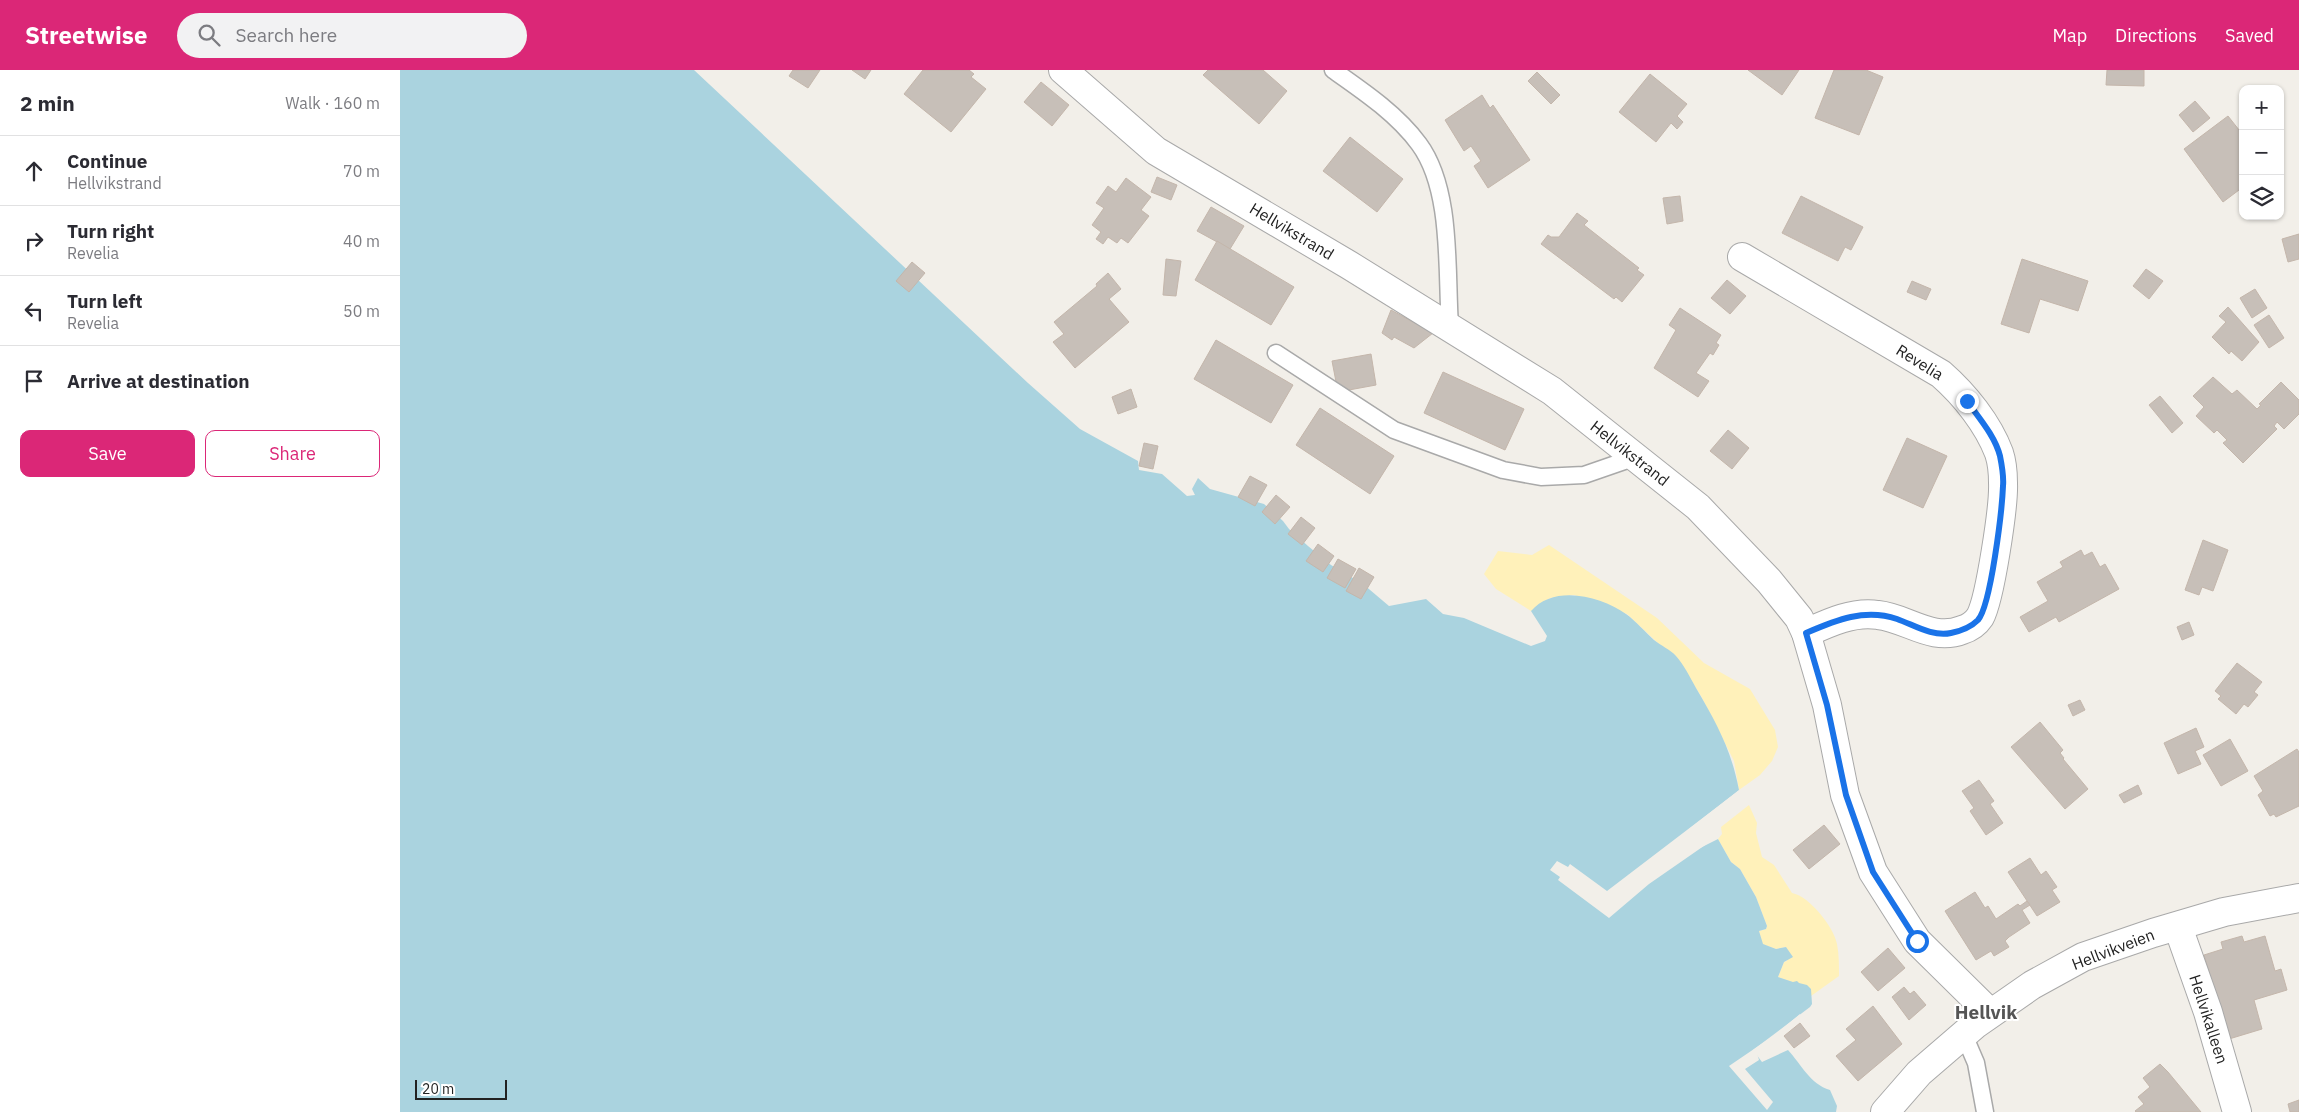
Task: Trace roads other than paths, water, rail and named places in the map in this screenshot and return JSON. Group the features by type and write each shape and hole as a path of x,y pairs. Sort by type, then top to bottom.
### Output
{"street":[{"name":"Hellvikstrand","path":"1063,70 1156,151 1450,326 1552,391 1698,507 1711,520 1769,581 1799,618 1806,633 1827,705 1846,795 1873,872 1917,941 1990,1013"},
{"name":"Revelia","path":"1742,257 1942,374 1967,401 1991,437 1999,454 2002,468 2002,503 1985,607 1979,619 1971,626 1962,630 1941,634 1878,614 1863,614 1834,620 1806,633"},
{"name":"Hellvikveien","path":"1885,1112 1919,1073 1990,1013 2032,985 2083,957 2153,932 2178,927 2224,912 2299,898"},
{"name":"Hellvikalleen","path":"2178,927 2208,1012 2237,1112"}],"lane":[{"path":"1333,70 1364,92 1399,122 1419,145 1434,172 1444,219 1448,258 1450,326"},
{"path":"1276,353 1394,430 1503,470 1541,477 1584,475 1636,458"},
{"path":"1964,1035 1976,1063 1986,1112"}],"water":[{"path":"400,70 694,70 1028,383 1080,429 1138,461 1139,470 1162,474 1187,496 1195,495 1192,489 1198,478 1210,489 1264,504 1289,529 1331,565 1363,584 1389,606 1426,599 1443,614 1464,618 1531,646 1545,641 1547,636 1531,611 1541,603 1552,598 1565,595 1591,598 1604,602 1626,614 1654,640 1674,654 1682,663 1717,725 1736,775 1739,790 1689,829 1700,848 1718,839 1731,862 1740,869 1756,897 1767,926 1766,929 1759,931 1763,944 1776,949 1786,947 1793,957 1784,962 1778,977 1793,982 1797,981 1811,989 1812,1004 1810,1007 1753,1050 1762,1062 1788,1050 1811,1078 1830,1090 1837,1106 1836,1112 400,1112"}],"district":[{"name":"Hellvik","path":"1986,1012"}]}
